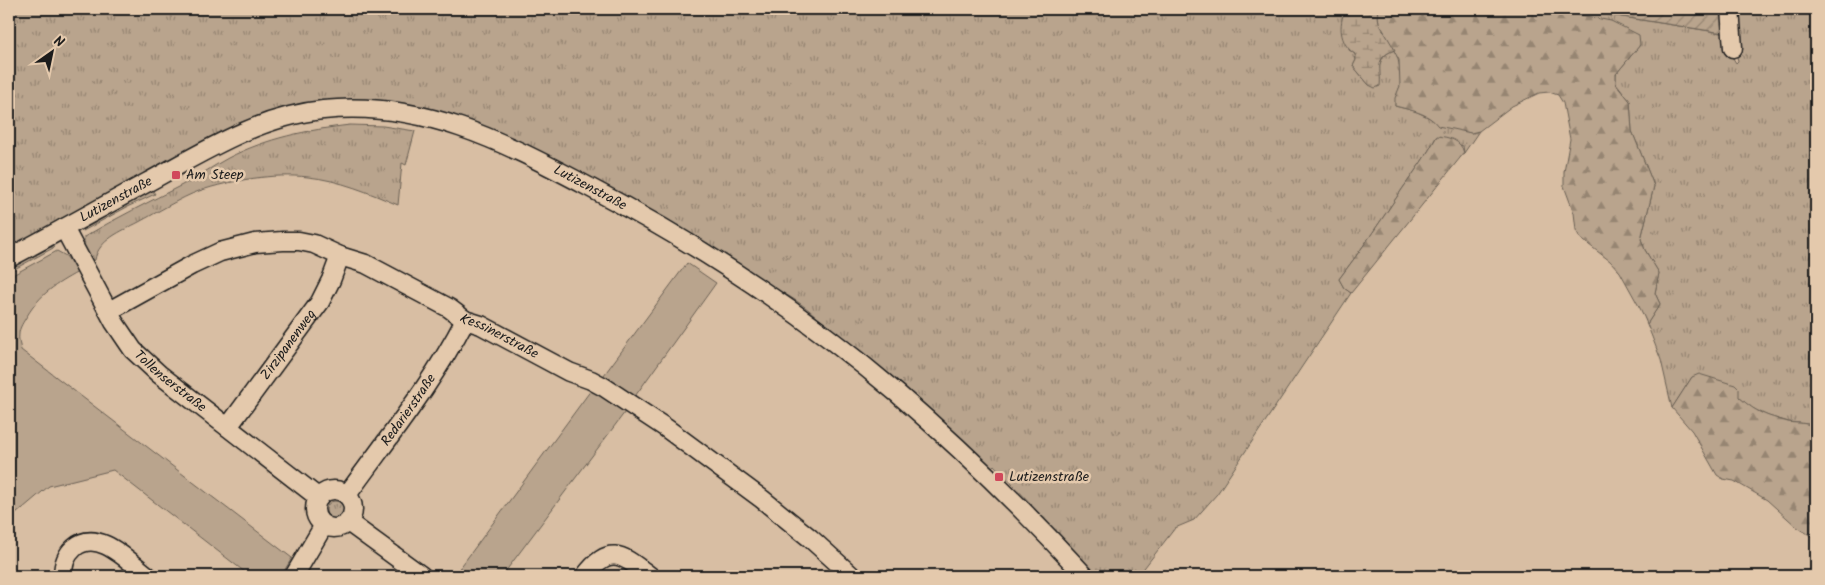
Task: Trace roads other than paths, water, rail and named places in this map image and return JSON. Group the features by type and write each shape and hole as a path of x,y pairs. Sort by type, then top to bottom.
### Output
{"street":[{"path":"1730,9 1733,48"},
{"name":"Lutizenstraße","path":"9,258 219,143 257,126 290,116 322,110 387,110 451,123 482,134 532,158 632,210 716,260 777,301 867,368 948,438 1085,576"},
{"name":"Tollenserstraße","path":"64,228 126,341 140,357 159,374 319,498"},
{"name":"Kessinerstraße","path":"109,311 192,265 238,246 255,243 299,241 320,246 340,256 366,264 449,308 464,320 481,326 570,372 591,380 636,407 762,499 810,538 852,576"},
{"name":"Zirzipanenweg","path":"228,427 320,302 340,256"},
{"name":"Redarierstraße","path":"347,495 426,387 442,363 464,320"},
{"path":"336,490 347,495 353,505 352,517 340,528 329,528 324,525 316,516 315,509 319,498 336,490"},
{"path":"348,522 422,576"},
{"path":"294,576 324,525"},
{"path":"63,576 64,562 69,554 80,544 90,541 109,547 148,576"},
{"path":"585,576 598,560 616,556 628,560 650,576"}],"place":[{"name":"Am Steep","path":"176,175"},
{"name":"Lutizenstraße","path":"999,477"}]}
